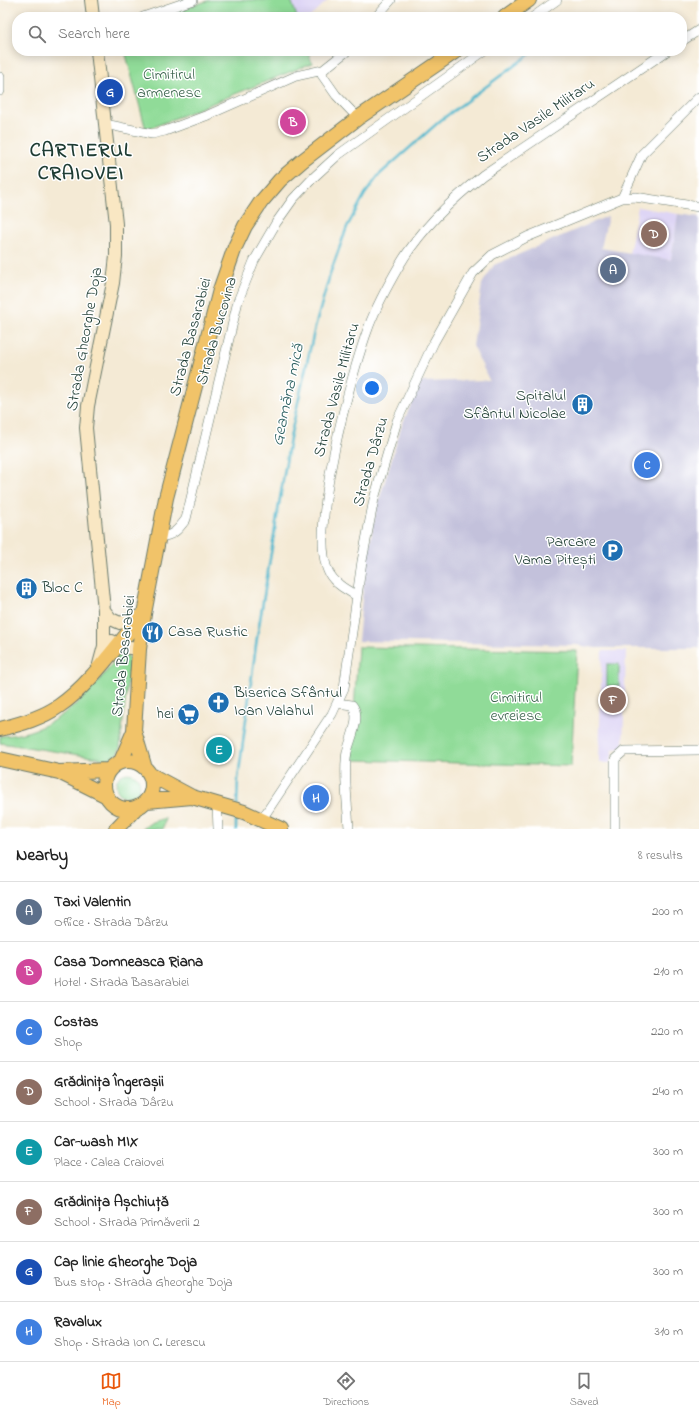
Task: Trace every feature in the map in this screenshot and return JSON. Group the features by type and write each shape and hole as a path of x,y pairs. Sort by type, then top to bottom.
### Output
{"main road":[{"path":"512,12 529,0"},
{"name":"Strada Basarabiei","path":"134,731 139,649 144,614 166,498 220,290 235,247 245,226 261,202 280,180 358,118 448,56"},
{"path":"0,729 35,718 59,706 80,689 144,614"},
{"path":"121,761 134,731"},
{"path":"116,829 142,804 152,789 134,731"},
{"path":"0,759 59,772 108,770 121,761 129,760 192,796 244,812 281,829"},
{"path":"108,770 104,783 109,799 109,829"},
{"path":"59,772 124,808 192,796"}],"street":[{"path":"91,0 92,12"},
{"path":"158,12 193,0"},
{"path":"380,12 391,0"},
{"path":"540,12 557,0"},
{"path":"687,38 699,30"},
{"name":"Strada Gheorghe Doja","path":"98,56 116,224 116,256 113,283 88,406 86,428 104,610 105,633 103,650 98,668"},
{"path":"105,124 146,133 165,131 208,115 296,76 323,70 341,56"},
{"name":"Strada Bucovina","path":"159,537 170,536 186,519 238,300 254,261 276,223 293,198 338,154 477,56"},
{"name":"Strada Vasile Militaru","path":"357,596 341,587 329,574 323,542 325,507 336,446 362,347 378,307 399,265 427,228 461,192 489,171 660,56"},
{"path":"323,70 322,75 327,84 358,118"},
{"path":"0,76 0,92"},
{"path":"406,84 416,99"},
{"path":"622,198 642,154 699,97"},
{"name":"Strada Dârzu","path":"262,819 300,765 337,703 344,688 357,596 374,499 397,421 434,342 473,273 492,256 528,237 622,198 635,197 699,207"},
{"path":"104,610 111,619 120,623 144,614"},
{"path":"105,633 116,645 139,649"},
{"path":"337,703 352,705 355,712 354,726 345,759 349,829"},
{"path":"615,829 615,759 624,751 699,750"},
{"path":"218,829 221,804"}],"shaded area":[{"path":"291,0 328,0 315,12 295,12"},
{"path":"638,207 678,214 671,260 629,254"},
{"path":"678,214 699,217 699,648 596,648 577,645 358,641 365,569 376,510 402,425 421,382 489,380 473,346 482,284 494,265 608,216 601,248 671,260"},
{"path":"602,651 626,651 623,748 613,749 611,763 599,763"}],"green space":[{"path":"210,0 291,0 295,12 173,12"},
{"name":"Cimitirul armenesc","path":"126,56 310,56 312,63 146,130"},
{"name":"Cimitirul evreiesc","path":"358,647 577,651 571,766 351,760"},
{"path":"126,654 130,659 120,748 115,756 106,759 0,743 0,736 19,734 37,729 68,711 82,699 118,656"},
{"path":"607,664 619,664 619,686 607,686"},
{"path":"128,773 133,774 139,780 139,790 133,796 128,797 123,796 117,790 116,785 117,780 123,774"},
{"path":"165,818 163,829 142,829 152,822"}],"waterway":[{"name":"Geamăna mică","path":"237,805 238,779 257,638 290,438 315,327 331,271 347,227 365,194 379,175 441,120 527,56"},
{"name":"Geamăna mică","path":"236,816 236,829"}],"place":[{"name":"Cap linie Gheorghe Doja","path":"110,92"},
{"name":"Casa Domneasca Riana","path":"293,122"},
{"name":"Grădinița Îngerașii","path":"654,234"},
{"name":"Taxi Valentin","path":"613,270"},
{"name":"Spitalul Sfântul Nicolae","path":"582,405"},
{"name":"Costas","path":"647,465"},
{"name":"Parcare Vama Pitești","path":"612,551"},
{"name":"Bloc C","path":"27,588"},
{"name":"Casa Rustic","path":"152,632"},
{"name":"Grădinița Așchiuță","path":"613,700"},
{"name":"Biserica Sfântul Ioan Valahul","path":"218,702"},
{"name":"hei","path":"189,714"},
{"name":"Car-wash MIX","path":"219,750"},
{"name":"Ravalux","path":"316,798"}],"district":[{"name":"CARTIERUL CRAIOVEI","path":"81,162"}]}
